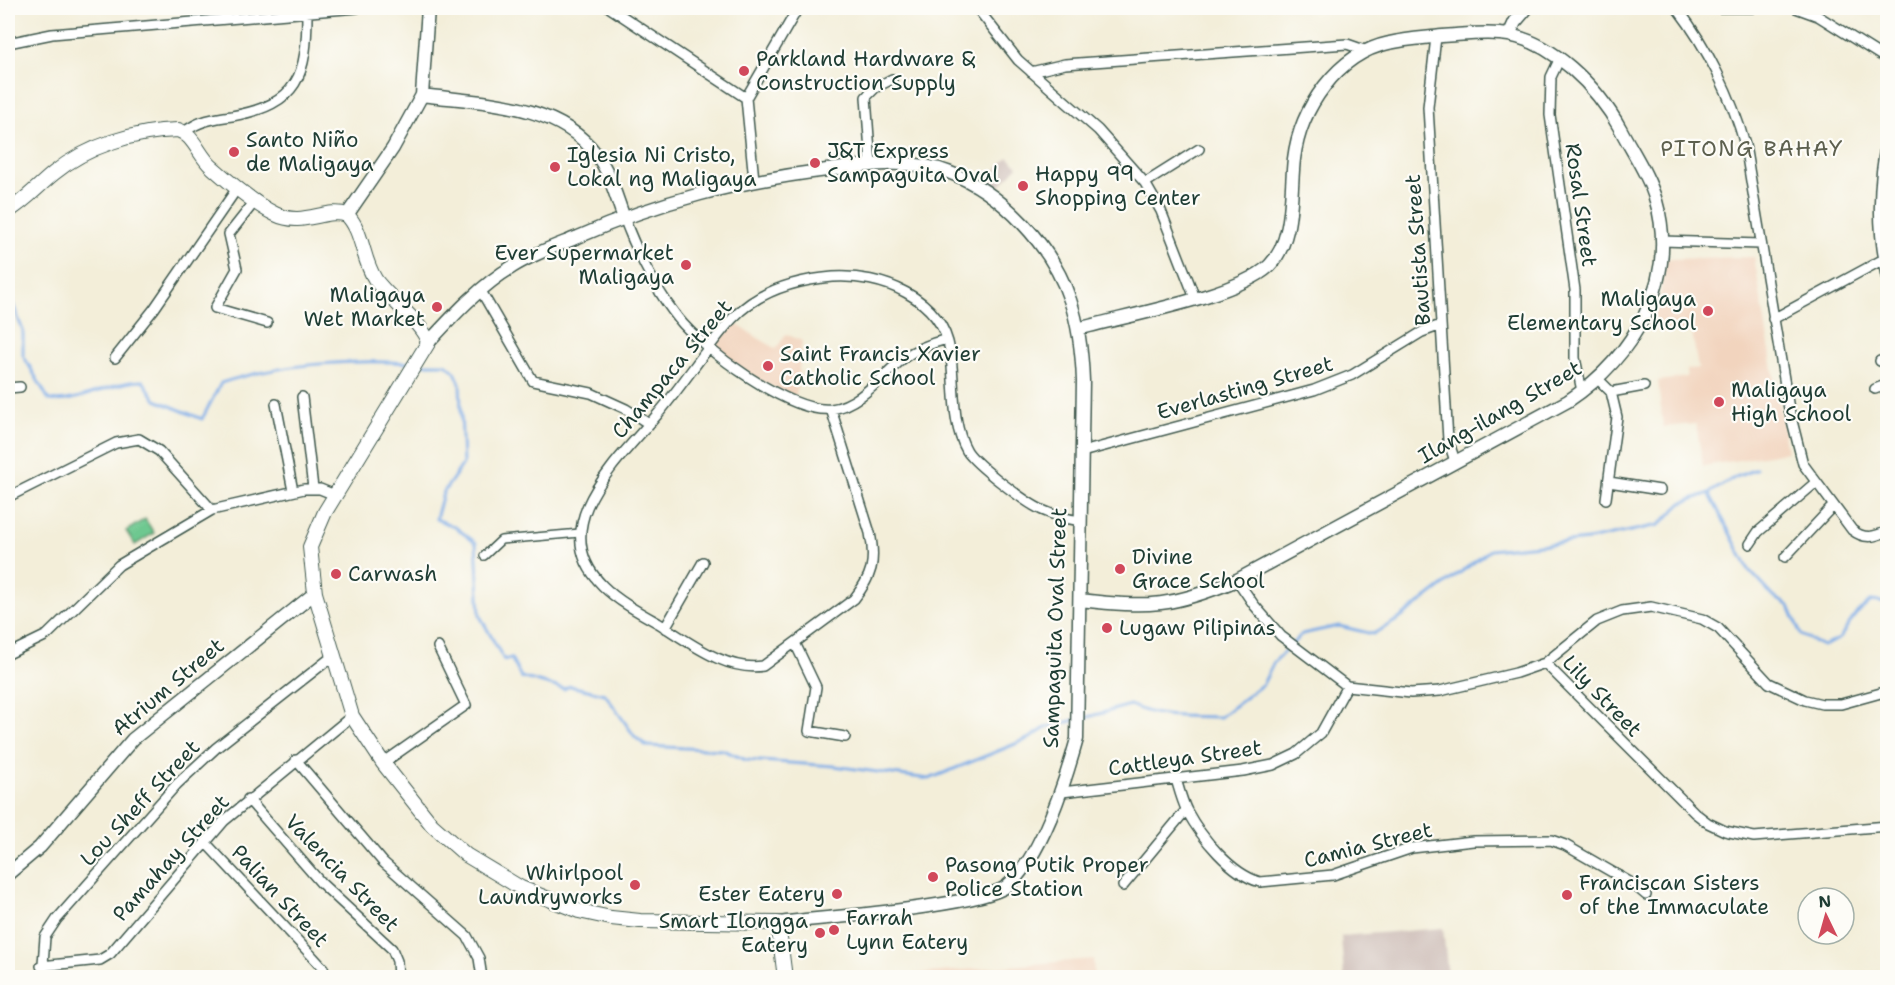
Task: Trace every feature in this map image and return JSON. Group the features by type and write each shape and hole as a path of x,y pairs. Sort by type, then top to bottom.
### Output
{"main road":[{"path":"8,211 62,167 99,147 146,134 170,130 184,132 211,166 276,214 291,219 313,218 341,212 347,215 354,225 375,279 421,331 428,343"},
{"name":"Sampaguita Oval Street","path":"428,343 318,524 310,547 315,593 348,719 432,825 453,845 494,873 543,898 611,918 640,921 778,923"},
{"path":"778,923 785,978"}],"street":[{"path":"8,43 52,33 357,8"},
{"path":"347,215 393,148 422,95 428,8"},
{"path":"610,8 746,98"},
{"path":"754,180 746,98 798,8"},
{"path":"977,8 1031,72 1107,138 1145,183 1161,211 1195,298"},
{"path":"1509,35 1515,22 1527,8"},
{"path":"1677,8 1691,27 1733,108 1740,127 1789,409 1803,464 1833,506 1861,536 1870,537 1887,531"},
{"path":"1710,8 1752,8"},
{"path":"1796,8 1818,16 1887,60"},
{"path":"184,132 198,123 250,112 282,99 300,74 307,44 307,12"},
{"name":"Ilang-ilang Street","path":"1031,72 1065,64 1347,44 1367,51 1388,43 1436,37 1509,35 1530,42 1559,60 1595,90 1617,123 1652,188 1660,218 1662,241 1656,287 1644,318 1623,351 1598,379 1582,391 1237,580 1193,598 1167,604 1135,605 1080,600"},
{"name":"Bautista Street","path":"1436,37 1428,107 1448,440 1455,461"},
{"path":"1078,329 1195,298 1242,282 1268,266 1276,257 1287,229 1294,158 1303,126 1326,83 1367,51"},
{"name":"Rosal Street","path":"1559,60 1551,77 1550,115 1575,290 1575,358 1582,391"},
{"path":"871,165 866,97 875,88 892,79"},
{"path":"422,95 515,108 558,122 582,139 597,155 624,218 667,304 679,320 710,348 768,390 799,403 831,409 861,395 915,351 947,339"},
{"path":"1887,133 1878,185 1882,260 1887,280"},
{"path":"1145,183 1199,149"},
{"name":"Sampaguita Oval Street","path":"428,343 481,291 503,273 527,259 624,218 675,200 754,180 871,165 912,164 948,172 997,200 1020,222 1054,264 1070,299 1078,329 1082,363 1077,739 1062,792 1023,869 1005,887 994,893 944,903 778,923"},
{"path":"115,358 154,309 238,187"},
{"path":"256,200 229,234 237,269 215,308 267,323"},
{"path":"1662,241 1760,244"},
{"path":"1773,320 1882,260"},
{"name":"Champaca Street","path":"831,409 870,533 874,554 873,565 854,599 763,666 747,669 734,667 665,628 604,587 587,566 580,533 581,520 589,500 733,318 767,293 812,279 837,277 884,282 901,288 932,315 947,339 951,356 958,428 974,460 1039,509 1065,519 1081,521"},
{"path":"481,291 533,381 591,393 626,409 649,424"},
{"name":"Everlasting Street","path":"1082,452 1314,390 1352,375 1422,332 1442,324"},
{"path":"1598,379 1611,392 1617,417 1606,500"},
{"path":"1875,390 1887,384"},
{"path":"1611,392 1644,386"},
{"path":"8,388 20,387"},
{"path":"302,397 313,488"},
{"path":"276,404 293,491"},
{"path":"8,497 116,443 139,439 159,451 212,510"},
{"path":"1609,482 1660,490"},
{"path":"1750,544 1758,532 1815,483"},
{"path":"8,654 47,635 119,565 212,510 313,488 335,495"},
{"path":"1785,557 1833,506"},
{"path":"484,556 501,540 580,533"},
{"path":"665,628 703,562"},
{"name":"Lily Street","path":"1237,580 1254,605 1281,636 1347,686 1411,693 1440,691 1506,676 1545,663 1629,749 1708,823 1737,835 1754,837 1887,826"},
{"name":"Atrium Street","path":"8,874 39,847 133,739 315,593"},
{"path":"1545,663 1597,621 1622,611 1651,607 1692,616 1718,628 1769,683 1805,700 1822,704 1840,704 1887,691"},
{"path":"795,643 816,687 809,731 844,737"},
{"path":"383,763 466,705 438,647"},
{"name":"Lou Sheff Street","path":"42,978 41,966 45,937 57,919 177,784 216,748 333,656"},
{"name":"Cattleya Street","path":"1062,792 1243,771 1273,765 1296,754 1321,733 1347,686"},
{"name":"Pamahay Street","path":"41,966 100,960 110,954 205,842 248,799 348,719"},
{"path":"296,760 383,862 463,931 479,958 482,978"},
{"name":"Camia Street","path":"1176,779 1186,810 1234,867 1250,879 1260,882 1333,875 1412,848 1473,842 1551,840 1565,845 1634,884 1646,895"},
{"name":"Valencia Street","path":"248,799 321,883 392,949 396,956 398,978"},
{"path":"1123,886 1186,810"},
{"name":"Palian Street","path":"205,842 323,968 326,978"}],"shaded area":[{"path":"1008,157 1018,166 994,192 984,183"},
{"path":"1754,257 1787,452 1703,466 1696,424 1663,427 1658,381 1687,377 1687,370 1698,368 1692,332 1646,325 1660,298 1666,259"},
{"name":"Saint Francis Xavier Catholic School","path":"731,321 776,349 786,334 802,341 796,396 761,382 710,347"},
{"path":"1443,928 1448,977 1344,977 1341,936"},
{"path":"1093,959 1094,977 879,977 988,968"}],"green space":[{"path":"145,519 154,533 135,545 126,531"}],"waterway":[{"path":"8,296 23,331 23,355 49,400 71,399 119,385 143,381 156,400 202,419 221,383 243,377 314,364 410,363"},
{"path":"420,364 446,364 455,372 460,383 463,464 443,493 436,519 455,527 476,543 480,616 504,660 511,658 521,677 564,689 570,686 605,694 635,737 647,746 723,750 746,760 834,766 929,779 1030,738 1047,727 1075,720"},
{"path":"1081,719 1130,705 1164,715 1220,717 1263,684 1274,662 1302,634 1339,626 1373,634 1399,619 1490,550 1588,540 1659,525 1682,503 1709,493 1736,477 1756,469"},
{"path":"1709,493 1749,570 1774,597 1789,606 1801,635 1823,646 1839,639 1856,614 1871,601 1888,603"}],"place":[{"name":"Parkland Hardware & Construction Supply","path":"744,71"},
{"name":"Santo Niño de Maligaya","path":"234,152"},
{"name":"J&T Express Sampaguita Oval","path":"815,163"},
{"name":"Iglesia Ni Cristo, Lokal ng Maligaya","path":"555,167"},
{"name":"Happy 99 Shopping Center","path":"1023,186"},
{"name":"Ever Supermarket Maligaya","path":"686,265"},
{"name":"Maligaya Wet Market","path":"437,307"},
{"name":"Maligaya Elementary School","path":"1708,311"},
{"name":"Saint Francis Xavier Catholic School","path":"768,366"},
{"name":"Maligaya High School","path":"1719,402"},
{"name":"Divine Grace School","path":"1120,569"},
{"name":"Carwash","path":"336,574"},
{"name":"Lugaw Pilipinas","path":"1107,628"},
{"name":"Pasong Putik Proper Police Station","path":"933,877"},
{"name":"Whirlpool Laundryworks","path":"635,885"},
{"name":"Ester Eatery","path":"837,894"},
{"name":"Franciscan Sisters of the Immaculate","path":"1567,895"},
{"name":"Farrah Lynn Eatery","path":"834,930"},
{"name":"Smart Ilongga Eatery","path":"820,933"}],"district":[{"name":"PITONG BAHAY","path":"1752,148"}]}
